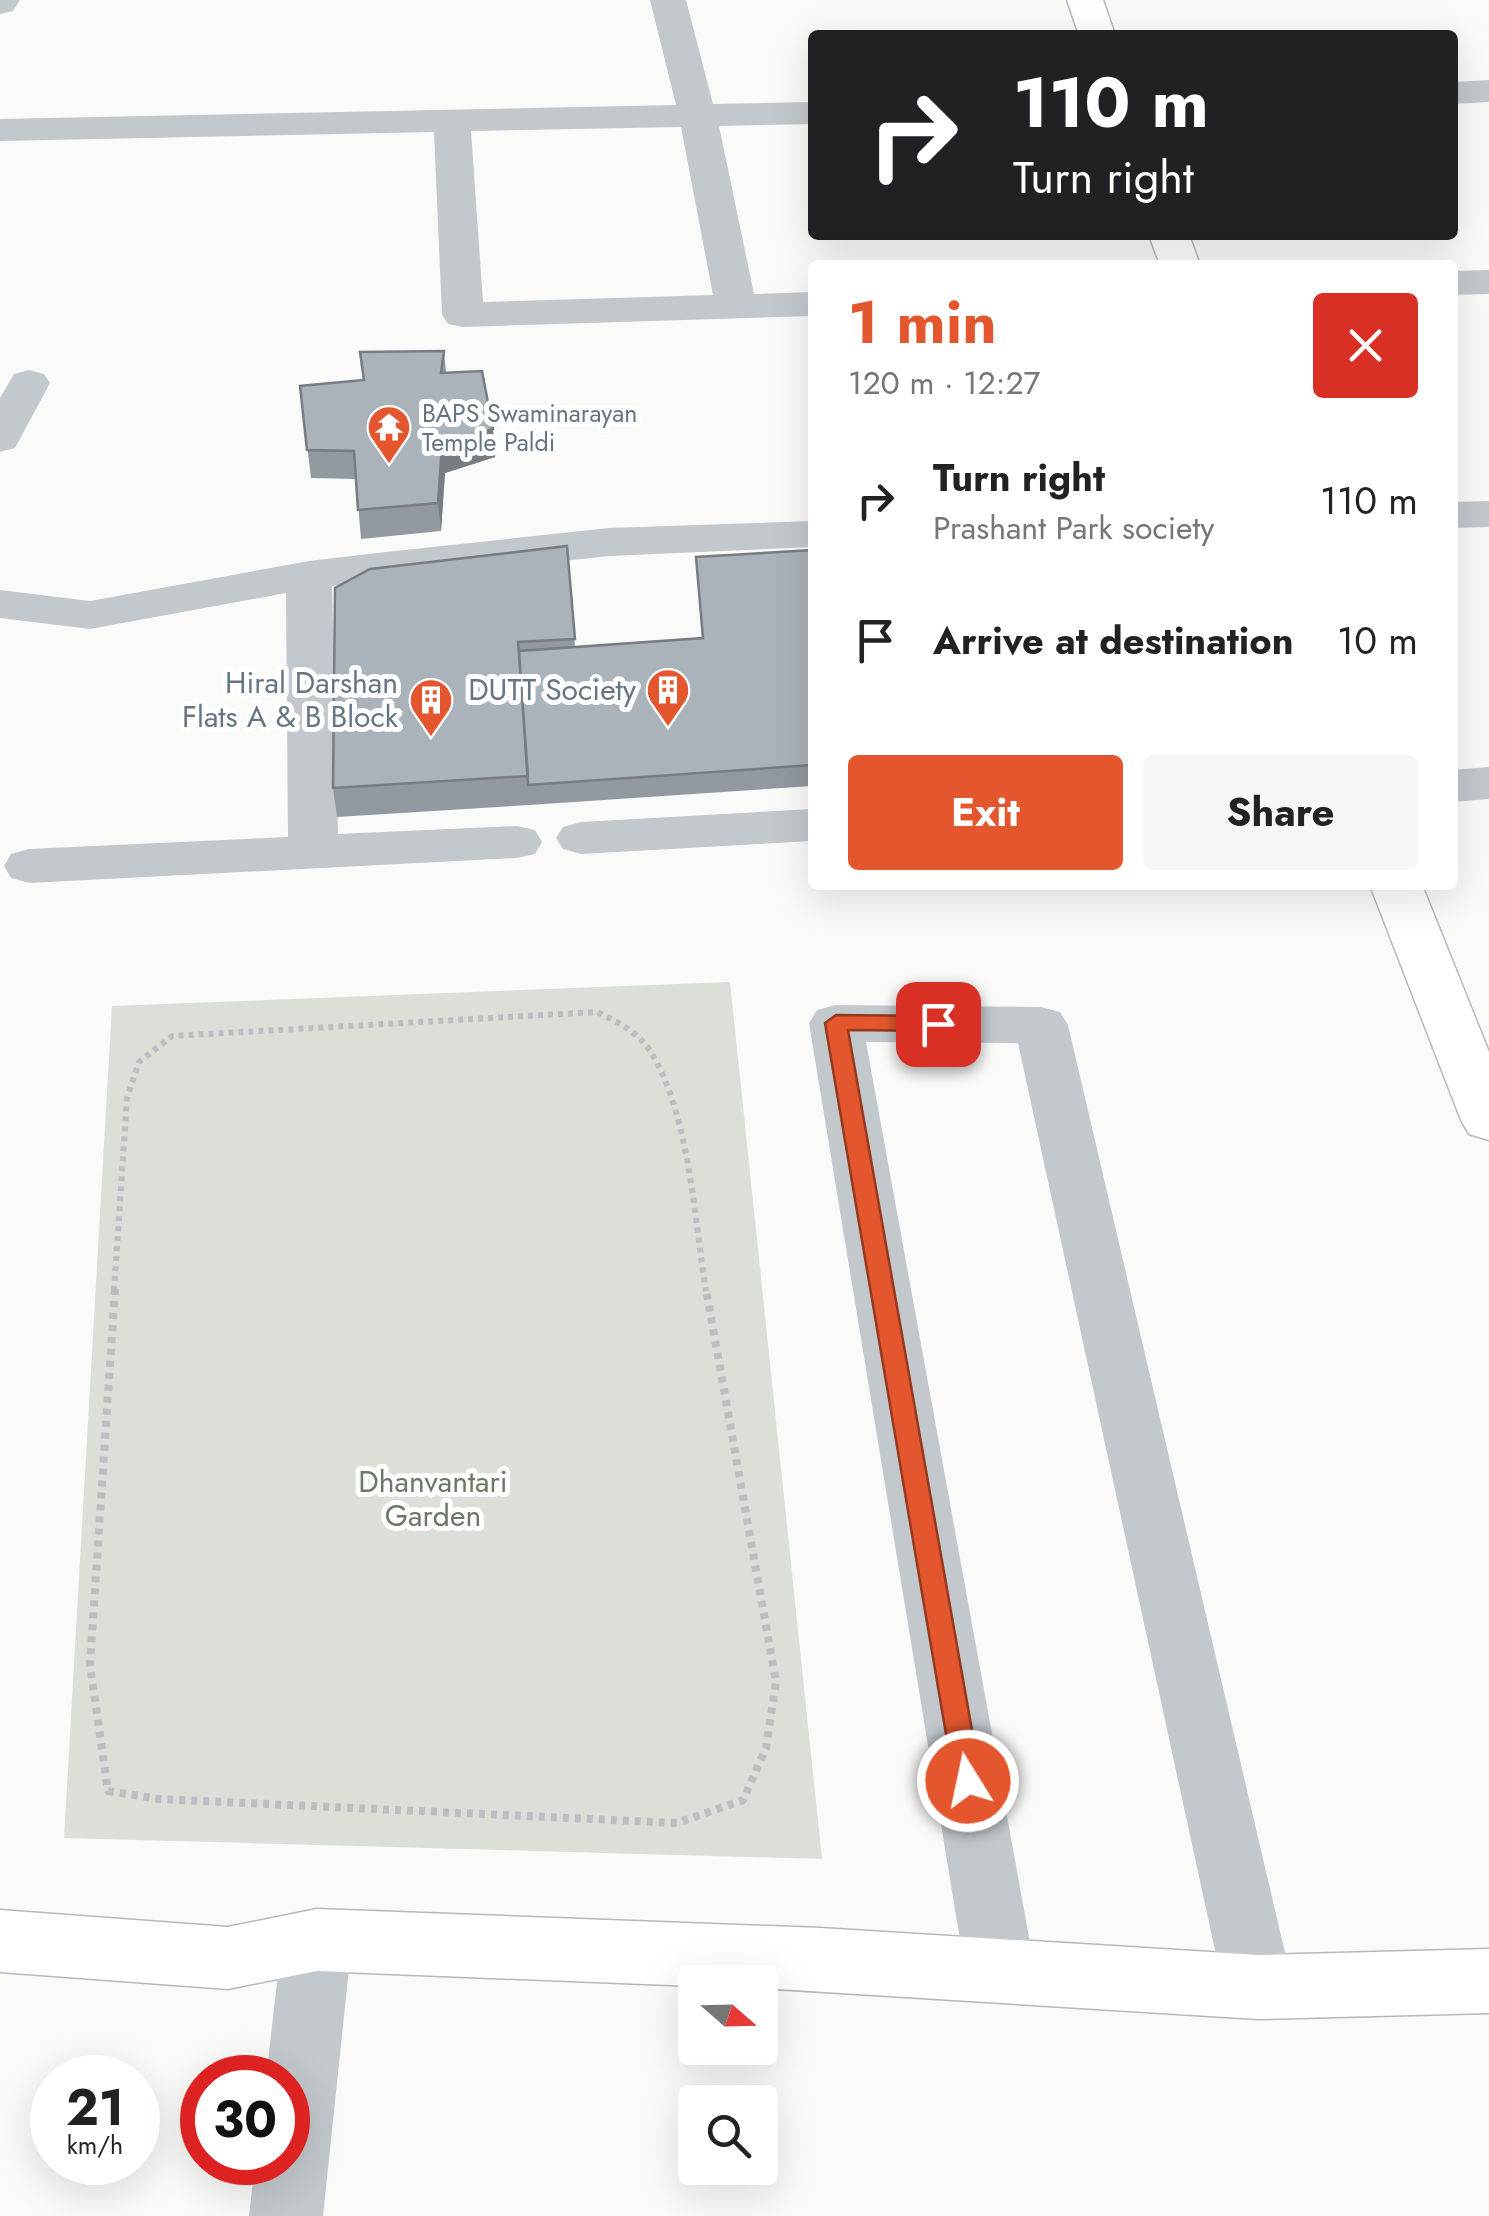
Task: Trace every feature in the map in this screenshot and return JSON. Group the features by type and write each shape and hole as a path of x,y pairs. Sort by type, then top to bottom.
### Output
{"street":[{"path":"668,0 698,116 736,306"},
{"path":"1084,0 1096,30"},
{"path":"1458,92 1489,92"},
{"path":"0,130 452,124 808,113"},
{"path":"452,124 463,316 808,304"},
{"path":"1458,283 1489,282"},
{"path":"0,439 29,383"},
{"path":"1458,514 1489,514"},
{"path":"0,604 90,615 309,575 608,542 808,534"},
{"path":"309,575 313,851"},
{"path":"1458,786 1489,783"},
{"path":"581,838 808,825"},
{"path":"28,866 517,842"},
{"path":"1398,890 1489,1120"},
{"path":"1000,1970 836,1023 1041,1024 1258,1988"},
{"path":"286,2216 317,1940"},
{"path":"0,1941 228,1958 317,1940 820,1958 1258,1988 1489,1981"}],"path":[{"path":"597,1012 628,1027 652,1053 680,1128 732,1458 776,1682 766,1748 743,1800 676,1822 159,1799 108,1792 90,1664 128,1098 139,1062 172,1036 597,1012"}],"green space":[{"name":"Dhanvantari Garden","path":"730,982 822,1859 64,1838 112,1006"}],"building":[{"name":"BAPS Swaminarayan Temple Paldi","path":"444,351 441,373 482,371 493,429 442,445 438,503 358,510 354,451 307,450 300,386 364,380 360,352"},
{"name":"Hiral Darshan Flats A & B Block","path":"567,546 575,639 518,642 528,776 333,788 335,588 370,569"},
{"name":"DUTT Society","path":"808,550 808,765 528,785 519,651 703,638 696,557"}],"place":[{"name":"BAPS Swaminarayan Temple Paldi","path":"389,465"},
{"name":"DUTT Society","path":"668,728"},
{"name":"Hiral Darshan Flats A & B Block","path":"431,738"}],"route":[{"path":"938,1024 836,1023 968,1781"}]}
